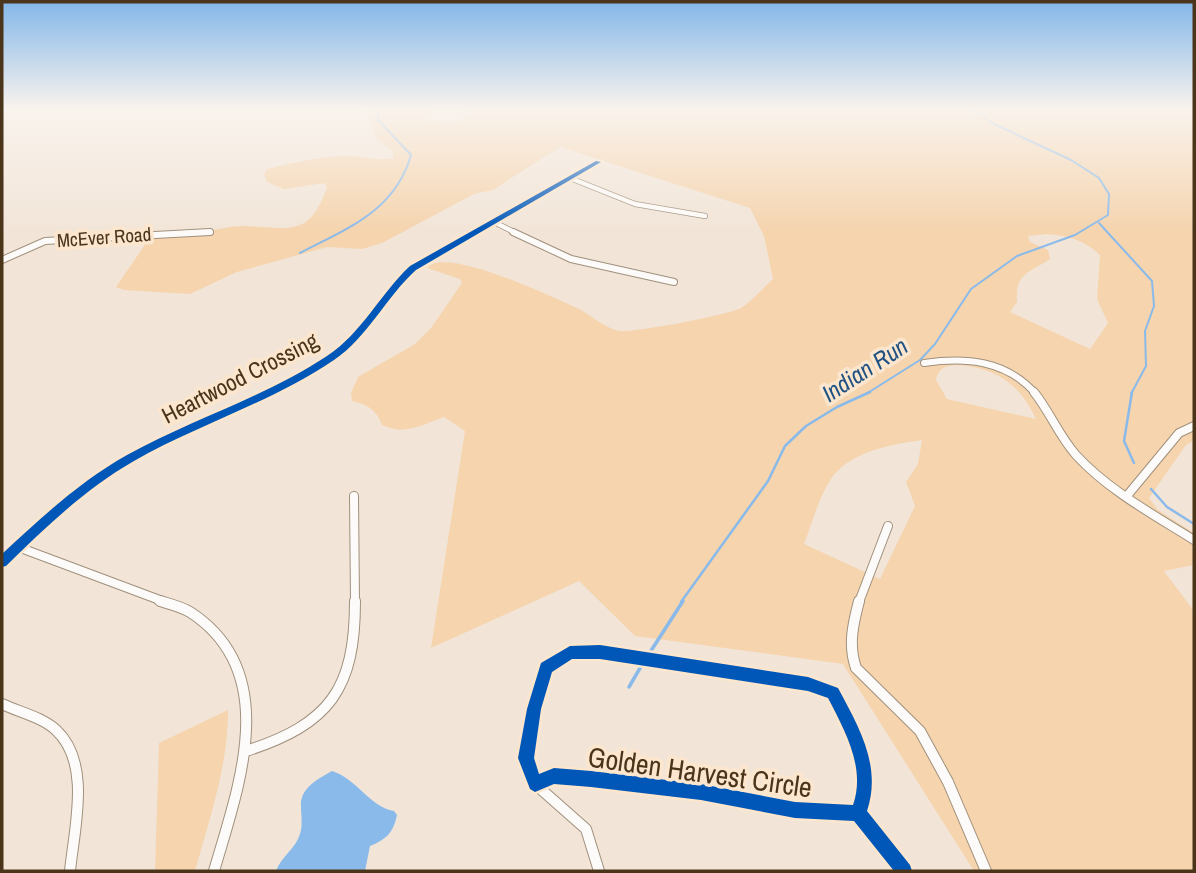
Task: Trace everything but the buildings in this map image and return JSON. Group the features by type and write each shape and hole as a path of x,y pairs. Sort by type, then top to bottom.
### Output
{"street":[{"name":"Heartwood Crossing","path":"2,562 77,494 124,462 331,358 358,333 402,277 427,259 598,162"},
{"path":"570,178 648,208 705,216"},
{"path":"494,222 556,253 586,264 614,272 674,282"},
{"name":"McEver Road","path":"2,260 45,241 210,232"},
{"path":"924,363 970,359 1017,377 1037,395 1052,424 1083,462 1126,497 1194,540"},
{"path":"1126,497 1179,433 1194,426"},
{"path":"246,751 293,735 316,717 342,688 354,642 354,496"},
{"path":"888,526 868,567 857,608 850,647 854,666 919,729 945,775 986,871"},
{"path":"18,547 190,612 209,626 235,659 243,680 248,711 246,751 214,871"},
{"path":"599,871 586,829 534,783 526,758 534,709 547,668 570,653 600,652 808,684 833,693 854,734 865,767 867,795 858,813 904,871"},
{"path":"2,704 55,729 74,756 78,782 70,871"},
{"name":"Golden Harvest Circle","path":"534,783 554,776 591,779 701,792 795,810 858,813"}],"shaded area":[{"path":"556,150 493,190 474,194 382,243 362,249 327,247 237,272 190,294 124,290 116,287 153,233 240,226 283,228 303,224 320,204 327,187 325,183 284,189 267,182 264,174 267,169 325,158 393,158 393,151"},
{"path":"569,150 1194,150 1194,441 1186,445 1149,498 1158,510 1194,533 1194,565 1164,571 1194,611 1194,871 974,871 843,664 635,636 579,581 431,648 465,431 444,417 413,428 390,428 382,425 371,408 352,401 351,393 358,377 415,344 431,328 462,283 460,279 427,268 437,263 454,263 499,275 577,308 619,331 700,319 741,308 773,279 764,236 750,208","holes":["1028,236 1063,236 1088,246 1100,255 1097,299 1108,323 1090,349 1010,312 1017,302 1021,279 1050,259 1048,250 1030,242","960,365 986,371 1006,381 1022,396 1036,419 947,399 936,380 937,375 947,366","922,440 918,464 906,482 915,506 880,579 804,544 829,482 847,463 884,447"]},
{"path":"228,710 222,771 195,871 155,871 159,743"}],"water":[{"path":"332,771 349,780 378,804 394,811 397,815 391,831 381,841 370,846 365,871 276,871 300,834 303,794 321,777"}],"waterway":[{"path":"300,253 352,226 382,204 404,174 411,155 406,150"},
{"name":"Indian Run","path":"867,393 920,360 935,344 971,289 1017,256 1075,235 1108,215 1109,194 1099,178 1049,150"},
{"path":"1099,223 1152,281 1154,306 1145,331 1146,366 1132,392"},
{"path":"1132,392 1124,441 1134,463"},
{"name":"Indian Run","path":"681,602 768,481 785,446 806,426 837,407 867,393"},
{"path":"1151,489 1167,507 1194,524"},
{"name":"Indian Run","path":"647,657 683,601"},
{"name":"Indian Run","path":"629,687 643,663"}],"cycle path":[{"path":"2,562 89,484 159,443 275,389 331,358 354,338 413,268 598,162"},
{"path":"858,813 863,798 864,767 855,736 833,693 808,684 600,652 570,653 546,668 534,709 526,758 535,784 554,776 591,779 701,792 795,810 858,813 904,871"}]}
